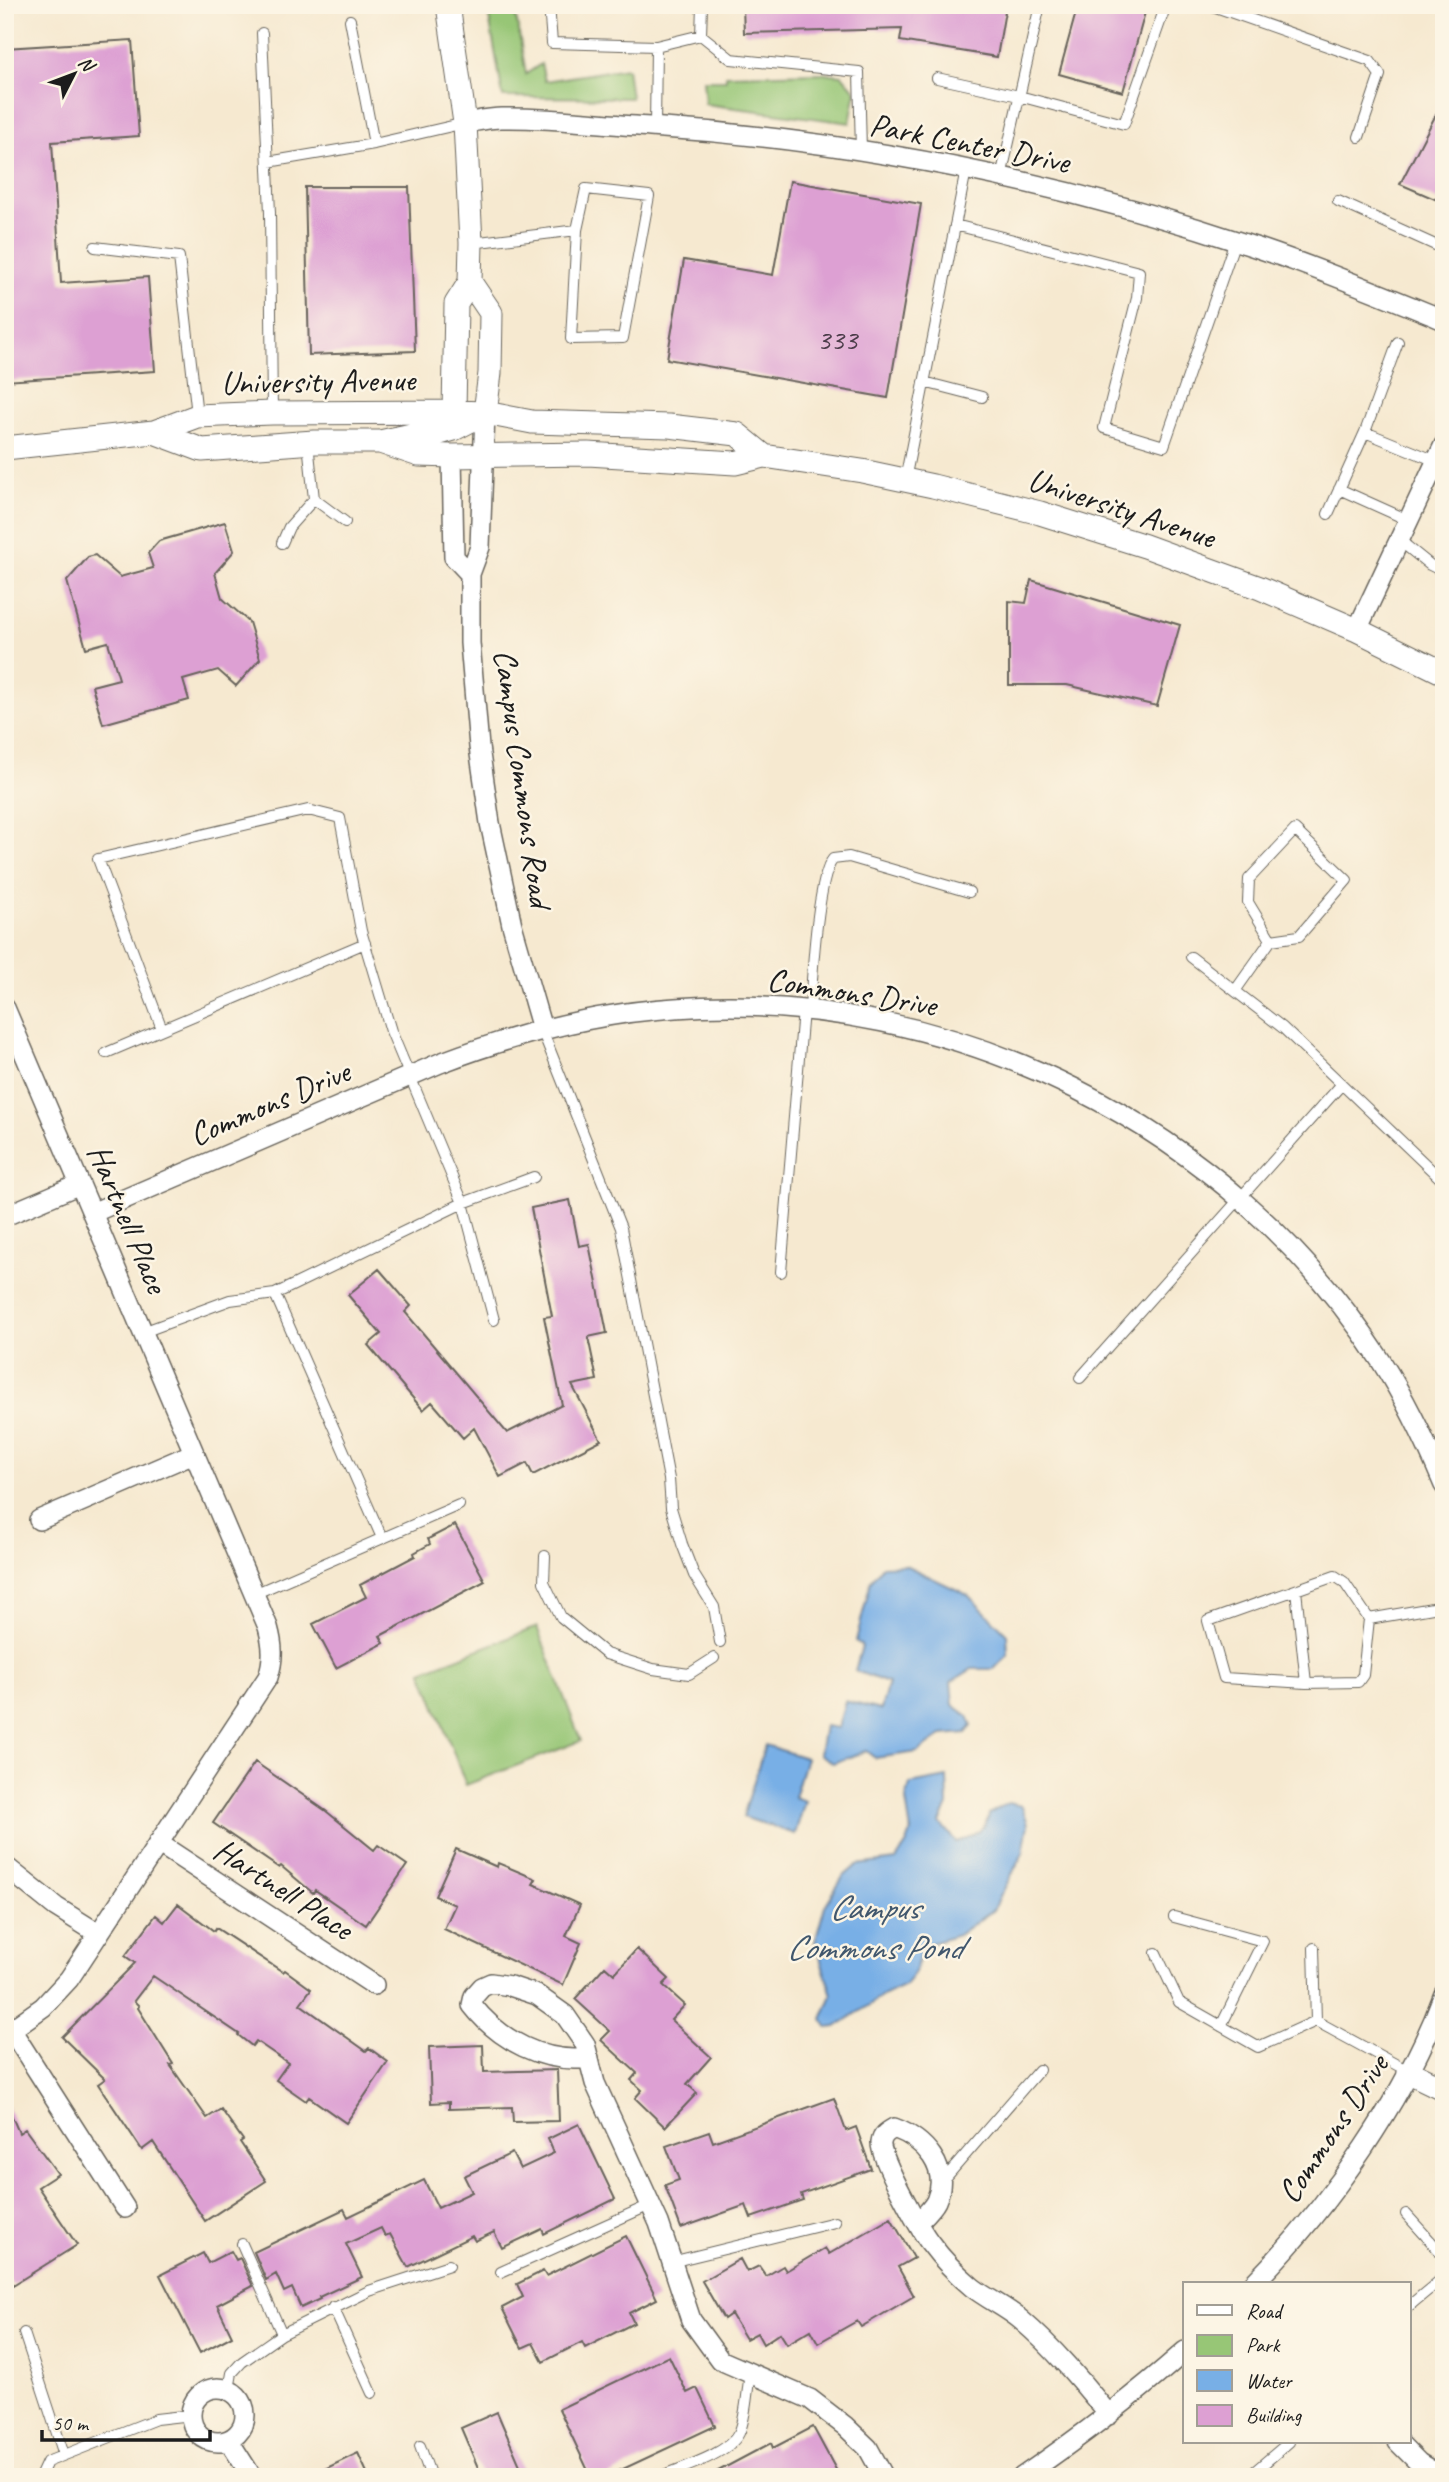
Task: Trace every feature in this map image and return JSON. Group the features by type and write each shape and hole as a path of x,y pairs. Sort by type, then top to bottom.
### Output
{"street":[{"path":"448,5 466,123 471,243 470,282 456,304 454,412"},
{"name":"Park Center Drive","path":"466,123 500,118 655,127 784,139 1001,177 1140,211 1235,241 1339,277 1444,320"},
{"name":"Campus Commons Road","path":"470,282 491,313 480,547 470,574 470,643 479,747 490,823 512,925 542,1029"},
{"name":"University Avenue","path":"5,448 154,432 197,416 272,412 454,412 485,413 532,422 669,426 737,434 764,456"},
{"path":"452,456 485,413"},
{"name":"University Avenue","path":"154,432 202,450 308,442 380,442 416,434 440,433 462,426 485,413"},
{"name":"University Avenue","path":"380,442 419,455 588,454 734,463 764,456 905,480 1040,513 1145,546 1259,588 1357,630 1444,673"},
{"path":"1357,630 1440,453"},
{"name":"Campus Commons Road","path":"452,456 454,557 470,574"},
{"name":"Commons Drive","path":"92,1213 409,1077 490,1044 542,1029 621,1014 675,1008 729,1006 806,1010 863,1017 968,1043 1043,1072 1092,1095 1183,1152 1239,1197 1303,1260 1338,1300 1381,1360 1405,1402 1444,1485"},
{"name":"Hartnell Place","path":"5,1008 254,1594 272,1644 273,1663 268,1677 69,1979 43,2007 8,2032 125,2208"},
{"path":"5,1216 80,1184"},
{"path":"39,1520 194,1453"},
{"name":"Hartnell Place","path":"158,1843 374,1985"},
{"path":"5,1866 56,1906 99,1934"},
{"path":"589,2058 572,2060 553,2057 512,2043 482,2019 472,2006 474,1996 482,1987 491,1983 510,1986 537,1995 565,2015 585,2044 589,2058 595,2083 650,2204 691,2320 720,2360 810,2399 845,2426 868,2448 884,2477"},
{"name":"Commons Drive","path":"1258,2282 1349,2168 1388,2109 1434,2021 1444,1994"},
{"path":"1409,2071 1444,2089"},
{"path":"918,2222 935,2203 941,2183 939,2168 929,2151 904,2132 894,2129 886,2133 881,2141 881,2150 889,2170 918,2222 930,2243 972,2286 1020,2319 1075,2373 1109,2415"},
{"path":"1022,2477 1109,2415 1183,2353"},
{"path":"208,2390 229,2390 238,2396 244,2405 244,2426 238,2435 229,2441 208,2441 199,2435 193,2426 193,2405 199,2396 208,2390"},
{"path":"229,2441 252,2477"},
{"path":"1400,2444 1419,2463 1442,2477"}],"lane":[{"path":"549,5 552,43 656,46 701,34"},
{"path":"701,34 702,5"},
{"path":"1001,177 1040,5"},
{"path":"937,78 1019,96 1124,124 1166,5"},
{"path":"1210,5 1370,61 1380,75 1359,137"},
{"path":"350,20 374,144"},
{"path":"262,33 268,162 272,412"},
{"path":"701,34 731,58 859,72 861,151"},
{"path":"655,127 656,46"},
{"path":"268,162 374,144 466,123"},
{"path":"905,480 966,170"},
{"path":"586,189 649,197 624,338 570,338 577,230 586,189"},
{"path":"1338,201 1444,249"},
{"path":"955,226 1139,272 1137,298 1104,428 1164,446 1235,241"},
{"path":"471,243 577,230"},
{"path":"95,247 179,257 197,416"},
{"path":"1328,514 1365,432 1398,342"},
{"path":"924,382 982,397"},
{"path":"1365,432 1440,453"},
{"path":"308,442 314,499 345,522"},
{"path":"1339,489 1409,520"},
{"path":"282,543 289,527 314,499"},
{"path":"1399,540 1430,565 1444,572"},
{"path":"162,1030 98,859 308,810 340,818 365,943 391,1031 463,1203 494,1320"},
{"path":"1235,991 1271,940 1299,936 1348,880 1295,830 1249,879 1248,902 1271,940"},
{"path":"781,1272 806,1010 827,866 839,856 849,857 969,892"},
{"path":"106,1053 365,943"},
{"path":"1191,957 1283,1028 1444,1182"},
{"path":"542,1029 621,1228 669,1479 671,1508 694,1575 714,1607 720,1642"},
{"path":"1080,1378 1341,1085"},
{"path":"143,1332 230,1300 275,1294 463,1203 534,1177"},
{"path":"275,1294 383,1538"},
{"path":"254,1594 459,1505"},
{"path":"545,1556 544,1582 561,1616 606,1654 653,1669 689,1674 714,1658"},
{"path":"1335,1576 1344,1582 1370,1619 1363,1675 1358,1682 1224,1678 1208,1620 1296,1590 1335,1576"},
{"path":"1296,1590 1306,1682"},
{"path":"1370,1619 1444,1606"},
{"path":"1174,1917 1263,1941 1221,2026"},
{"path":"1314,1948 1316,2021"},
{"path":"1156,1953 1179,2002 1258,2047 1316,2021"},
{"path":"1316,2021 1409,2071"},
{"path":"941,2183 1039,2070"},
{"path":"500,2272 650,2204"},
{"path":"1406,2214 1444,2256"},
{"path":"671,2262 835,2222"},
{"path":"242,2244 282,2334"},
{"path":"229,2390 232,2374 242,2362 282,2334 369,2291 449,2265"},
{"path":"1410,2305 1444,2277"},
{"path":"333,2308 373,2393"},
{"path":"24,2333 64,2455"},
{"path":"659,2477 733,2443 740,2431 750,2374"},
{"path":"40,2477 47,2462 64,2455 156,2419 191,2415"},
{"path":"1248,2477 1287,2444"},
{"path":"420,2446 430,2477"}],"green space":[{"path":"487,5 514,5 526,74 541,64 545,81 627,68 631,98 503,97"},
{"path":"726,75 842,75 856,91 850,123 705,104 703,80 726,80"},
{"path":"537,1627 581,1741 466,1785 422,1671"}],"water":[{"path":"905,1565 968,1595 1007,1634 1008,1655 994,1669 972,1669 951,1682 953,1705 968,1716 972,1726 966,1733 942,1735 918,1752 875,1758 866,1751 833,1763 819,1754 824,1726 838,1728 845,1701 881,1710 888,1683 855,1671 862,1646 856,1641 871,1581 882,1566"},
{"path":"765,1745 806,1758 794,1797 805,1801 795,1834 743,1817"},
{"name":"Campus Commons Pond","path":"947,1777 948,1805 940,1823 956,1842 977,1833 985,1825 989,1814 1008,1803 1022,1806 1028,1824 1023,1853 993,1910 958,1935 922,1946 915,1972 905,1985 884,1995 836,2027 828,2028 822,2019 832,1995 815,1942 825,1906 843,1877 857,1865 896,1860 911,1832 906,1800 910,1784"}],"building":[{"path":"743,5 1006,5 997,57 900,41 902,29 744,33"},
{"path":"1078,5 1147,5 1123,92 1059,74"},
{"path":"132,40 139,136 52,142 61,283 148,277 155,371 5,381 5,48"},
{"path":"1444,99 1444,203 1400,184"},
{"path":"790,181 921,204 888,398 667,359 684,260 773,275"},
{"path":"305,187 409,187 415,351 309,355"},
{"path":"225,522 234,551 215,573 222,598 249,622 260,659 236,686 218,670 183,680 189,700 103,724 92,686 119,679 108,642 86,648 67,581 88,557 95,555 120,577 153,568 148,553 159,541"},
{"path":"1031,580 1180,625 1157,706 1067,685 1009,685 1009,601 1026,603"},
{"path":"570,1200 579,1246 589,1244 607,1333 588,1337 597,1380 572,1385 601,1440 533,1475 527,1463 500,1477 474,1428 463,1438 432,1402 423,1410 368,1345 381,1334 348,1295 379,1269 411,1306 405,1312 507,1433 562,1405 544,1317 552,1316 531,1208"},
{"path":"455,1525 485,1581 380,1636 384,1643 336,1668 313,1624 366,1597 360,1585 415,1556 414,1553 430,1544 428,1539"},
{"path":"255,1762 326,1811 374,1850 378,1845 407,1865 366,1925 315,1890 313,1893 281,1866 279,1868 213,1823"},
{"path":"456,1849 497,1867 498,1863 536,1879 533,1884 580,1905 566,1936 581,1943 563,1985 444,1929 455,1905 435,1896"},
{"path":"178,1904 214,1931 216,1928 311,1989 300,2004 366,2051 369,2048 388,2062 346,2123 309,2097 306,2101 276,2080 288,2063 256,2041 252,2046 239,2034 153,1976 134,2001 173,2064 170,2065 207,2118 221,2109 243,2140 240,2142 266,2181 205,2221 153,2142 142,2150 98,2084 105,2079 62,2037 135,1963 125,1956 156,1915 164,1922"},
{"path":"637,1949 669,1979 663,1985 685,2005 671,2020 711,2057 687,2084 697,2093 665,2127 635,2098 642,2090 631,2080 637,2073 601,2040 610,2031 575,1999 605,1966 614,1974"},
{"path":"483,2045 484,2072 557,2070 559,2121 513,2122 512,2107 449,2109 449,2102 431,2103 429,2047"},
{"path":"834,2098 846,2131 856,2127 871,2169 801,2194 803,2200 751,2218 746,2205 681,2228 665,2185 679,2180 666,2146 709,2131 713,2142"},
{"path":"5,2100 19,2133 25,2129 58,2174 38,2187 77,2245 13,2285 5,2274"},
{"path":"579,2124 615,2199 544,2234 542,2229 502,2248 494,2232 475,2241 472,2236 408,2267 390,2234 385,2236 381,2228 346,2244 362,2277 301,2308 292,2288 284,2292 276,2274 266,2280 254,2252 344,2209 348,2217 424,2180 438,2208 472,2192 464,2176 512,2153 520,2169 554,2153 548,2139"},
{"path":"891,2218 914,2258 898,2267 914,2296 861,2327 857,2321 818,2343 811,2330 787,2344 780,2333 763,2344 757,2333 746,2339 731,2314 724,2319 702,2281 740,2259 747,2272 759,2266 766,2276 783,2266 786,2271 825,2248 829,2254"},
{"path":"626,2236 657,2299 629,2313 634,2323 585,2348 582,2342 543,2362 533,2343 522,2348 502,2308 523,2297 517,2284 543,2271 546,2276"},
{"path":"231,2251 236,2260 240,2258 253,2286 217,2305 232,2336 200,2353 160,2275 203,2253 208,2263"},
{"path":"669,2356 687,2393 697,2388 715,2426 606,2477 591,2477 559,2409"},
{"path":"497,2412 525,2477 482,2477 461,2428"},
{"path":"813,2427 840,2477 707,2477 771,2443 773,2448"},
{"path":"358,2453 369,2477 308,2477"}]}
